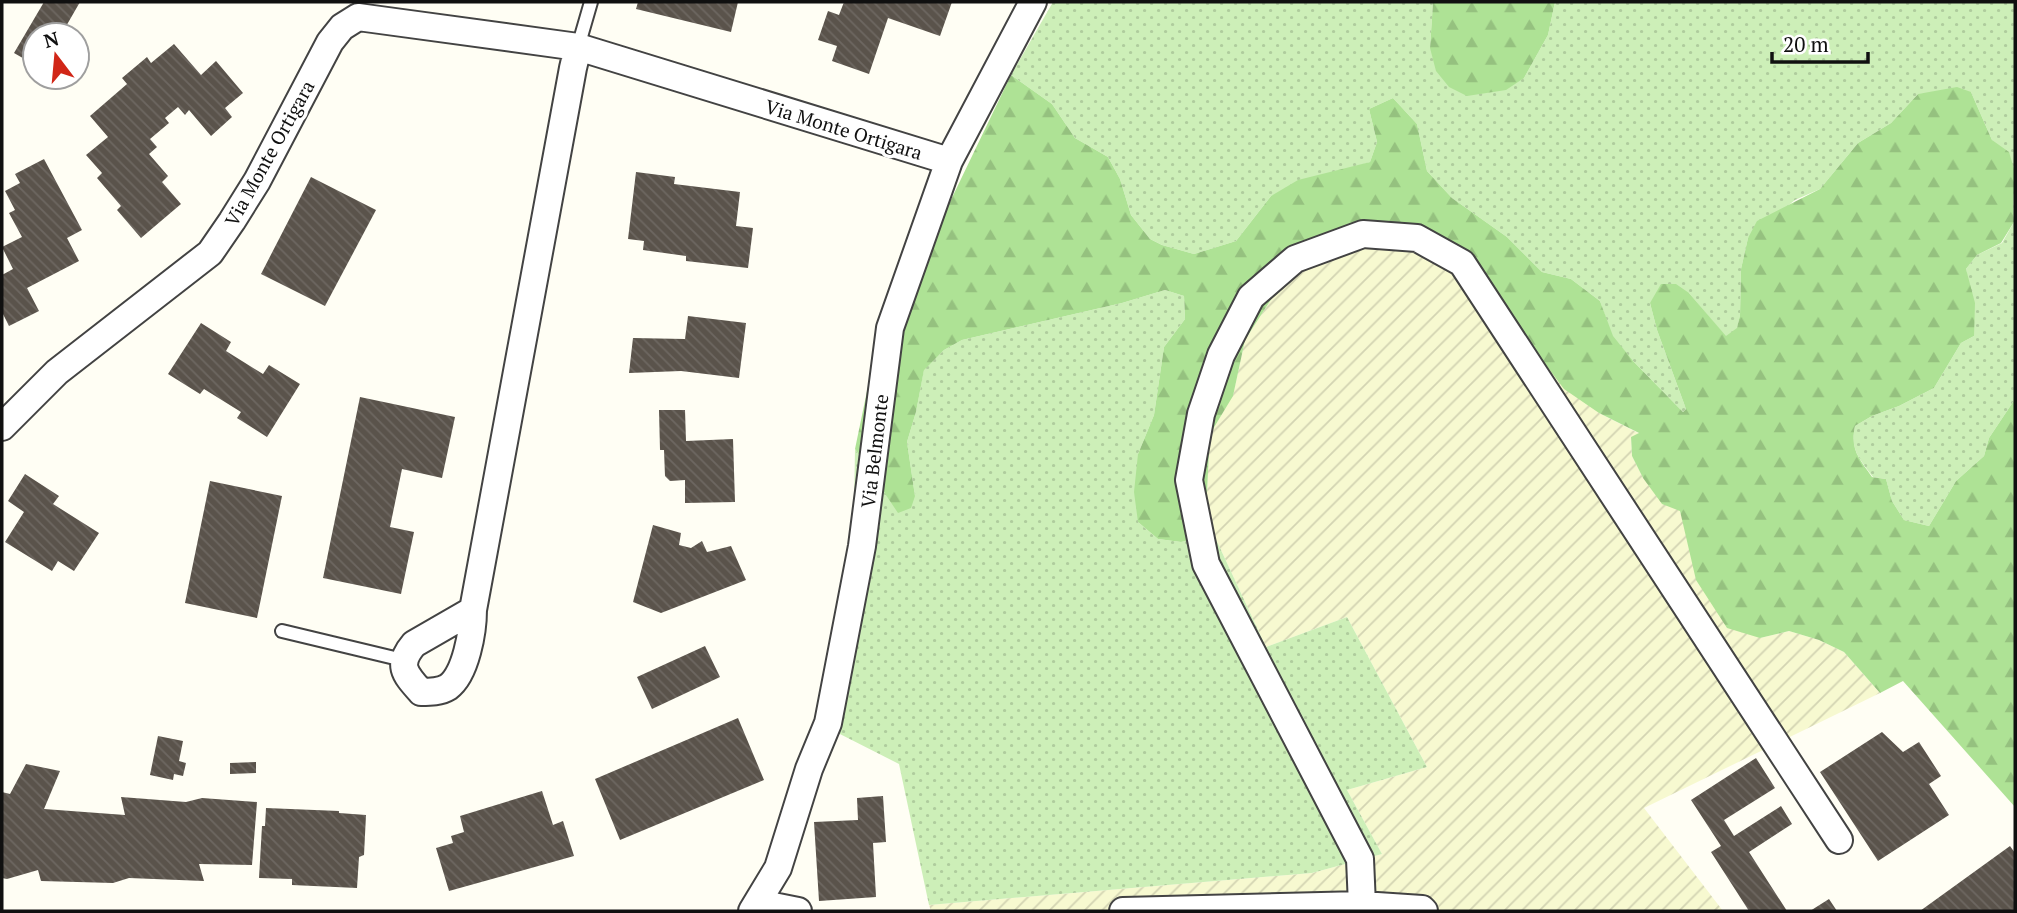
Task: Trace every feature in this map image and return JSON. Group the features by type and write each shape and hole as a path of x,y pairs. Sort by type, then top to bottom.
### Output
{"street":[{"name":"Via Belmonte","path":"755,907 778,868 809,769 828,723 862,546 890,328 949,161 1033,2"},
{"name":"Via Monte Ortigara","path":"2,427 57,372 210,253 257,181 330,42 342,27 358,17 579,47 949,161"},
{"path":"473,610 414,644 403,660 404,670 421,692 433,692 448,686 460,672 473,626 473,610 579,47"},
{"path":"1362,905 1360,859 1206,564 1189,480 1201,414 1221,355 1251,297 1295,258 1363,233 1417,238 1462,263 1839,840"},
{"path":"1123,911 1362,905 1424,911"},
{"path":"755,907 798,911"}],"lane":[{"path":"579,47 591,2"},
{"path":"282,631 403,660"}],"green space":[{"path":"1053,2 1433,2 1430,48 1524,78 1548,35 1555,2 2015,2 2015,399 1989,438 1984,456 1956,481 1929,526 1904,520 1892,501 1886,479 1873,477 1855,448 1855,426 1934,388 1961,343 1974,336 1966,269 1977,255 2002,243 2014,222 2013,202 1992,140 1971,92 1918,94 1891,123 1858,143 1820,189 1795,200 1748,238 1741,269 1737,329 1726,337 1689,293 1650,303 1686,409 1683,412 1612,336 1600,301 1571,279 1542,272 1507,237 1452,198 1427,171 1417,124 1393,98 1369,109 1377,142 1370,162 1271,196 1236,241 1194,254 1150,239 1131,215 1120,179 1108,157 1075,138 1052,104 1011,75"},
{"path":"1433,2 1555,2 1548,35 1524,78 1506,90 1467,96 1449,87 1436,71 1430,48"},
{"path":"1011,75 1052,104 1075,138 1108,157 1120,179 1131,215 1150,239 1194,254 1236,241 1271,196 1298,180 1370,162 1377,142 1369,109 1393,98 1417,124 1427,171 1452,198 1507,237 1542,272 1571,279 1600,301 1613,336 1634,362 1683,412 1686,409 1650,303 1661,284 1676,284 1689,293 1726,336 1737,328 1740,315 1741,269 1748,238 1757,221 1820,189 1858,143 1891,123 1918,94 1957,87 1971,92 1992,140 2009,152 2015,172 2014,222 2001,243 1977,255 1966,269 1975,303 1974,336 1961,343 1934,388 1855,426 1854,441 1857,453 1872,477 1886,479 1892,501 1904,520 1929,526 1956,481 1984,456 1989,438 2015,399 2015,807 1903,681 1880,693 1844,652 1819,640 1789,631 1760,638 1727,628 1696,580 1680,511 1662,504 1643,478 1632,456 1631,437 1639,433 1599,413 1564,389 1522,333 1458,275 1388,236 1282,273 1272,298 1245,340 1233,396 1210,434 1206,512 1214,535 1181,542 1158,539 1138,522 1134,492 1138,454 1154,415 1164,347 1185,319 1184,296 1165,290 1122,303 962,340 944,350 924,370 907,442 915,496 911,508 898,513 855,449 873,362"},
{"path":"1388,236 1458,275 1522,333 1599,413 1640,434 1631,438 1632,456 1643,478 1680,511 1688,541 1760,638 1789,631 1819,640 1844,652 1880,693 1644,808 1723,911 931,911 929,905 1312,873 1382,854 1347,790 1427,767 1347,617 1266,647 1206,512 1210,434 1233,395 1245,340 1272,298 1282,273"},
{"path":"1165,290 1184,296 1185,319 1164,347 1154,415 1138,454 1138,522 1158,539 1181,542 1214,535 1266,647 1347,617 1427,767 1347,790 1382,854 1312,873 929,905 899,764 834,731 852,626 855,449 884,493 915,496 907,442 924,369 944,350 962,340 1122,303"}],"building":[{"path":"44,2 80,2 69,21 33,21"},
{"path":"638,2 738,2 731,32 636,9"},
{"path":"844,2 952,2 940,36 888,18 869,74 832,61 837,46 818,40 828,11 839,15"},
{"path":"21,41 21,57 14,53"},
{"path":"174,44 201,75 216,61 243,93 225,108 232,117 211,136 189,110 185,115 178,107 165,118 169,123 150,139 157,147 149,154 168,176 162,182 181,204 141,238 117,210 121,206 97,178 102,173 86,155 108,137 90,116 127,84 122,78 147,57 151,63"},
{"path":"44,159 82,230 67,238 79,261 27,288 39,311 9,326 2,312 2,275 13,269 2,247 22,237 9,213 15,210 5,191 20,183 15,174"},
{"path":"636,172 675,177 674,184 740,192 736,226 753,228 748,268 686,261 686,256 643,250 644,241 628,239"},
{"path":"311,177 376,210 325,306 261,274"},
{"path":"688,316 746,323 739,378 681,371 629,373 633,338 685,339"},
{"path":"201,323 231,342 226,351 263,374 269,365 300,384 267,437 237,418 241,412 204,389 200,394 168,374"},
{"path":"360,397 455,417 442,478 402,469 390,527 414,532 401,594 323,578"},
{"path":"659,410 685,410 686,441 733,439 735,502 685,503 685,480 670,481 665,476 664,450 660,450"},
{"path":"25,474 59,496 53,504 99,533 74,571 58,561 52,571 5,542 24,512 8,501"},
{"path":"210,481 282,496 257,618 185,603"},
{"path":"653,525 681,533 679,545 691,548 702,541 707,552 731,546 746,580 661,613 633,602"},
{"path":"705,646 720,677 652,709 637,677"},
{"path":"738,718 764,780 620,840 595,779"},
{"path":"1882,732 1903,752 1919,742 1941,776 1929,784 1949,815 1878,861 1820,772"},
{"path":"158,736 183,741 179,761 186,763 183,776 174,774 173,780 150,775"},
{"path":"1756,758 1775,788 1724,820 1734,836 1781,806 1792,824 1749,852 1787,911 1749,911 1711,852 1721,846 1691,800"},
{"path":"256,762 256,773 230,774 230,763"},
{"path":"26,764 60,771 44,809 125,815 121,797 186,802 202,798 257,802 252,865 199,864 204,881 129,878 113,883 41,881 38,870 2,878 2,792 10,794"},
{"path":"542,791 553,825 563,821 574,856 449,891 436,848 453,843 451,836 464,832 460,816"},
{"path":"883,796 886,842 873,843 876,897 819,901 814,822 858,820 857,798"},
{"path":"266,808 339,811 366,815 364,855 359,857 357,888 292,885 292,879 259,878 262,826 265,826"},
{"path":"2010,846 2015,853 2015,911 1920,911"},
{"path":"1829,899 1837,911 1810,911"}]}
